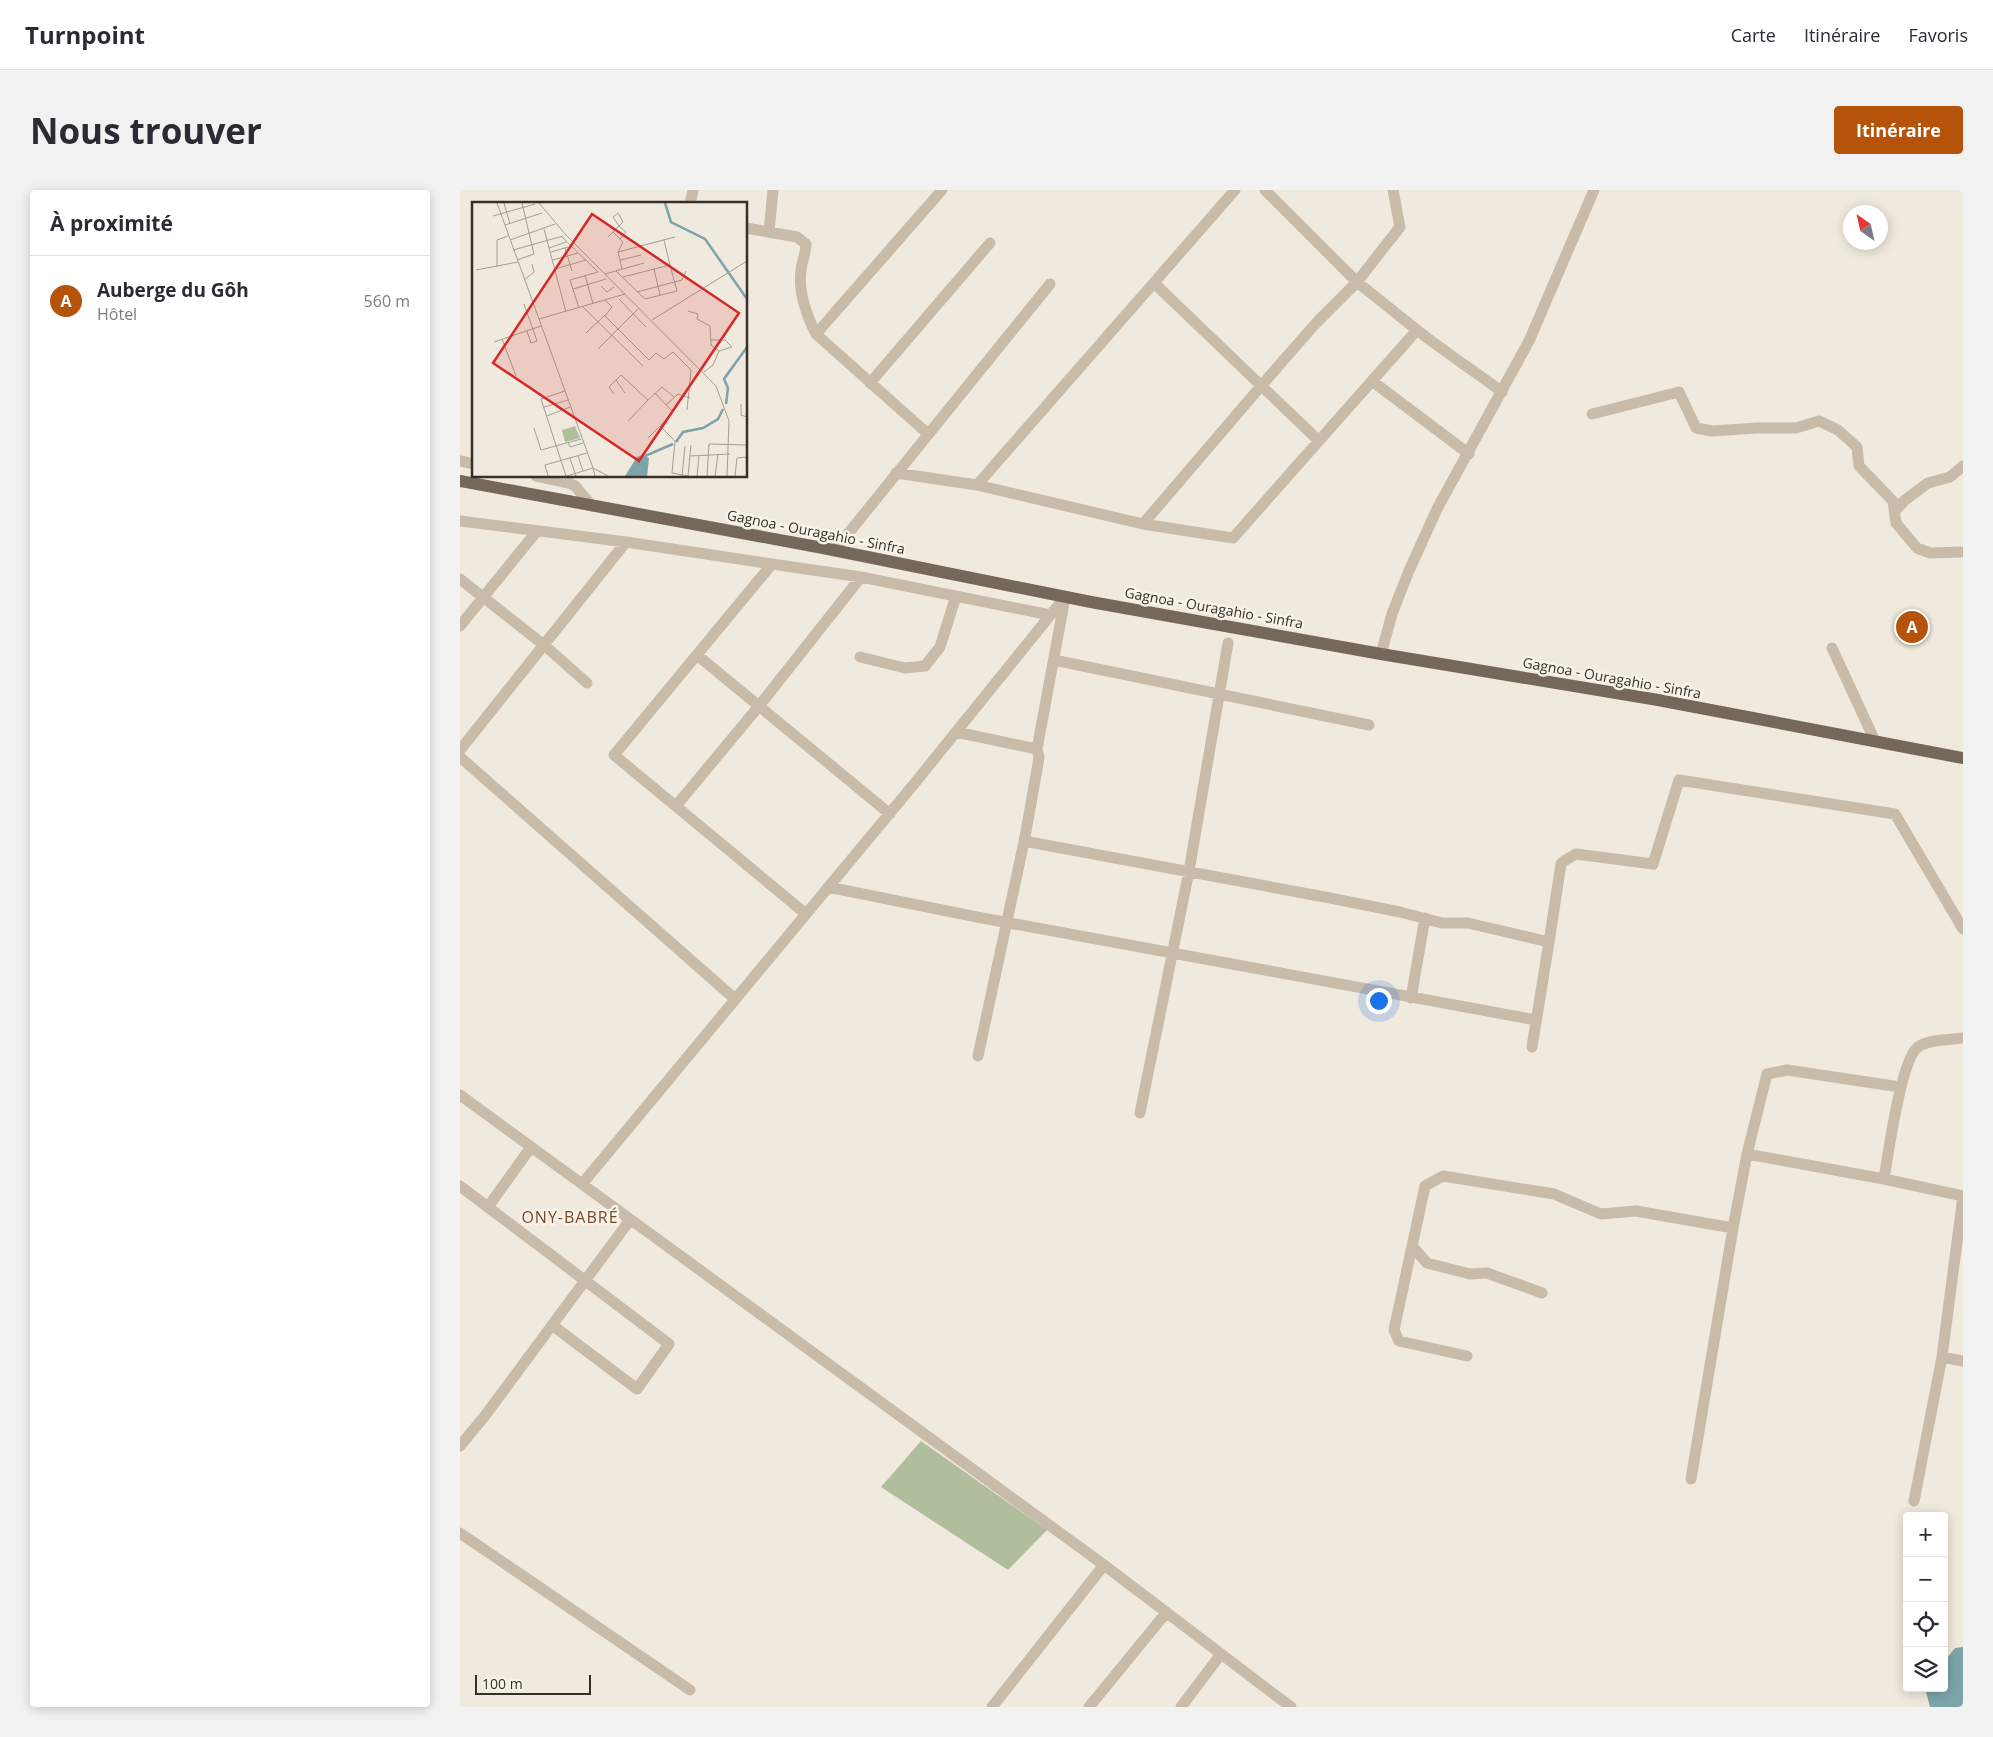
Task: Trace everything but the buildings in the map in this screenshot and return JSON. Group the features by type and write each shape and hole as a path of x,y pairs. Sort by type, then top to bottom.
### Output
{"main road":[{"name":"Gagnoa - Ouragahio - Sinfra","path":"460,482 834,551 1065,597 1381,654 1658,700 1963,758"}],"street":[{"path":"768,232 773,190"},
{"path":"816,334 942,190"},
{"path":"977,485 1235,190"},
{"path":"1265,190 1357,282 1445,353 1455,357 1502,392"},
{"path":"1143,524 1317,322 1357,282 1400,227 1393,190"},
{"path":"1381,654 1392,614 1437,509 1469,454 1529,340 1594,190"},
{"path":"748,228 797,237 806,244 806,255 801,268 800,280 809,319 816,334 928,434"},
{"path":"870,383 990,243"},
{"path":"1154,283 1318,441"},
{"path":"834,551 1050,284"},
{"path":"896,473 977,485 1143,524 1234,538 1417,330"},
{"path":"1372,381 1469,454"},
{"path":"1592,414 1678,392 1696,428 1712,431 1796,428 1819,421 1838,430 1857,447 1859,466 1893,501 1896,523 1917,548 1930,553 1963,552"},
{"path":"1895,511 1904,500 1928,483 1950,477 1963,466"},
{"path":"545,478 575,486 592,506"},
{"path":"460,520 626,542 861,578 1050,615"},
{"path":"460,626 537,530"},
{"path":"460,750 626,542"},
{"path":"772,564 614,755 806,914"},
{"path":"676,806 861,578"},
{"path":"460,579 544,645 588,683"},
{"path":"860,657 905,668 925,666 940,648 956,596"},
{"path":"582,1184 890,814 1065,597"},
{"path":"978,1056 1025,837 1038,758 1037,749 1065,597"},
{"path":"1140,1113 1189,871 1228,642"},
{"path":"1832,648 1874,741"},
{"path":"697,655 890,814"},
{"path":"1054,660 1369,725"},
{"path":"956,732 1037,749"},
{"path":"460,757 735,999"},
{"path":"1532,1046 1561,864 1576,854 1652,864 1679,780 1895,814 1963,928"},
{"path":"1025,837 1029,842 1330,898 1442,923 1468,924 1549,942"},
{"path":"828,887 1006,922 1536,1020"},
{"path":"1411,998 1425,918"},
{"path":"1884,1179 1900,1087 1912,1054 1917,1047 1926,1043 1963,1038"},
{"path":"1690,1479 1747,1154 1767,1074 1787,1070 1900,1087"},
{"path":"460,1095 1104,1565 1291,1707"},
{"path":"488,1207 531,1147"},
{"path":"1747,1154 1884,1179 1963,1196 1942,1357 1914,1501"},
{"path":"1467,1356 1398,1341 1394,1330 1425,1186 1443,1176 1554,1194 1600,1214 1636,1210 1733,1228"},
{"path":"460,1186 669,1344 637,1389 552,1325"},
{"path":"460,1446 484,1417 630,1220"},
{"path":"1412,1246 1426,1263 1470,1274 1487,1273 1542,1293"},
{"path":"1942,1357 1963,1361"},
{"path":"460,1533 690,1690"},
{"path":"992,1707 1104,1565"},
{"path":"1090,1707 1166,1613"},
{"path":"1181,1707 1221,1654"}],"green space":[{"path":"921,1441 1047,1530 1008,1570 881,1487"}],"water":[{"path":"1963,1647 1963,1707 1930,1707 1926,1692 1948,1692 1948,1657 1955,1648"}],"place":[{"name":"Auberge du Gôh","path":"1912,627"}],"district":[{"name":"ONY-BABRÉ","path":"570,1217"}]}
